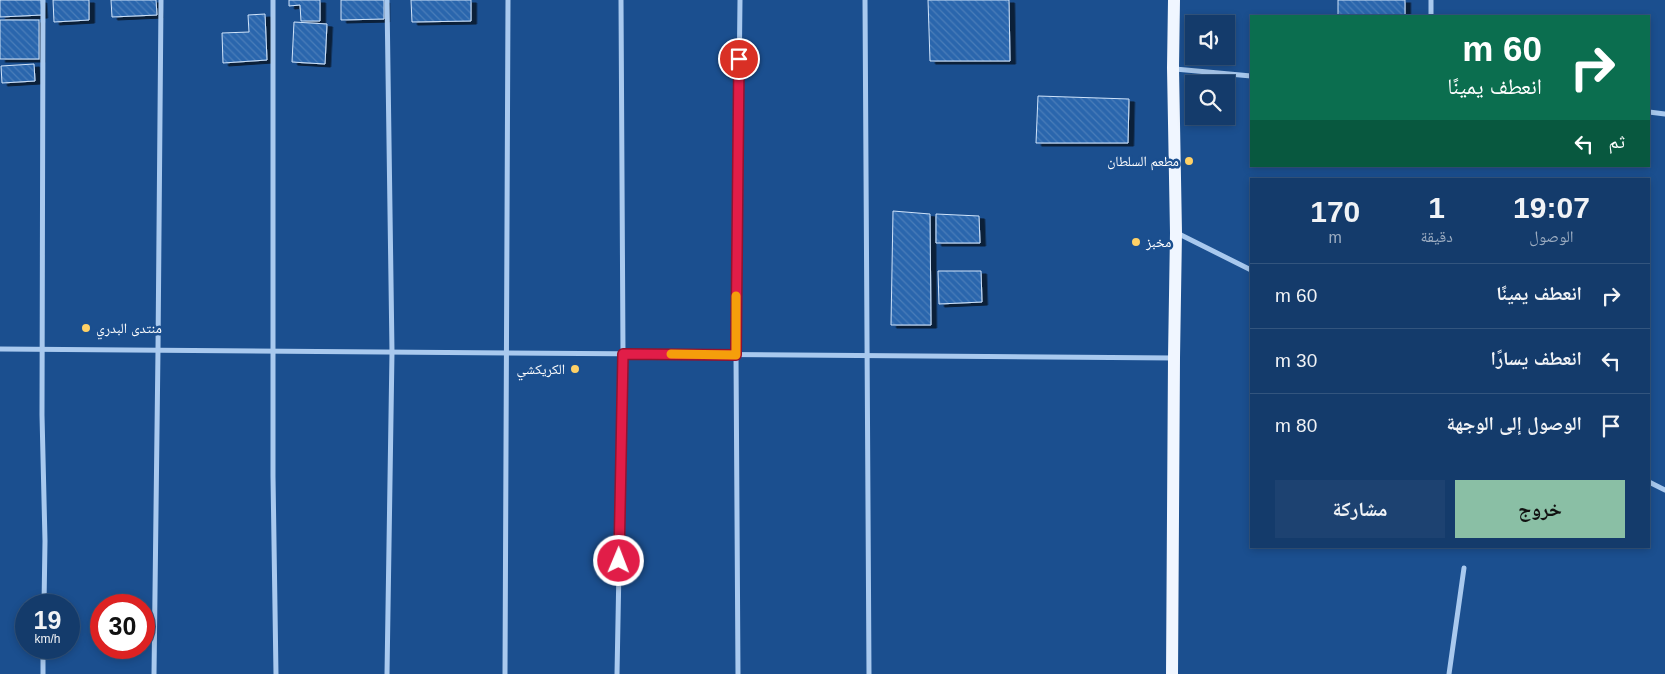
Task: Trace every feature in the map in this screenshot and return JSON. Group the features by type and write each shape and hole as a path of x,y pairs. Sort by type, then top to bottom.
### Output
{"main road":[{"path":"1172,674 1176,233 1173,68 1174,0"}],"street":[{"path":"43,0 42,415 44,594"},
{"path":"154,674 161,0"},
{"path":"273,0 273,476 276,674"},
{"path":"387,0 392,352 387,674"},
{"path":"505,674 508,0"},
{"path":"617,674 623,354 621,0"},
{"path":"738,674 736,355 740,0"},
{"path":"865,0 869,674"},
{"path":"1432,0 1432,15"},
{"path":"1173,68 1250,76"},
{"path":"1650,112 1665,114"},
{"path":"1176,233 1250,270"},
{"path":"0,349 1174,358"},
{"path":"1650,482 1665,490"},
{"path":"1449,674 1464,568"},
{"path":"43,659 43,674"}],"building":[{"path":"0,0 41,0 42,15 0,17"},
{"path":"53,0 89,0 89,20 54,22"},
{"path":"111,0 156,0 157,15 112,17"},
{"path":"289,0 320,0 320,21 301,21 300,5 289,6"},
{"path":"341,0 384,0 384,19 341,20"},
{"path":"411,0 471,0 471,21 412,22"},
{"path":"928,0 1009,0 1010,61 930,61"},
{"path":"1338,0 1405,0 1405,15 1338,15"},
{"path":"265,14 267,60 223,63 222,33 249,32 248,15"},
{"path":"0,20 39,20 39,59 0,59"},
{"path":"294,22 327,24 325,64 292,62"},
{"path":"34,64 35,81 2,83 1,66"},
{"path":"1038,96 1129,99 1128,143 1036,143"},
{"path":"893,211 930,214 931,325 891,325"},
{"path":"936,214 979,216 980,243 936,243"},
{"path":"938,271 981,271 982,302 939,304"}],"slow traffic":[{"path":"671,354 736,355 736,296"}],"place":[{"name":"مطعم السلطان","path":"1189,161"},
{"name":"مخبز","path":"1136,242"},
{"name":"منتدى البدري","path":"86,328"},
{"name":"الكريكشي","path":"575,369"}],"route":[{"path":"619,561 623,354 736,355 739,59"}]}
